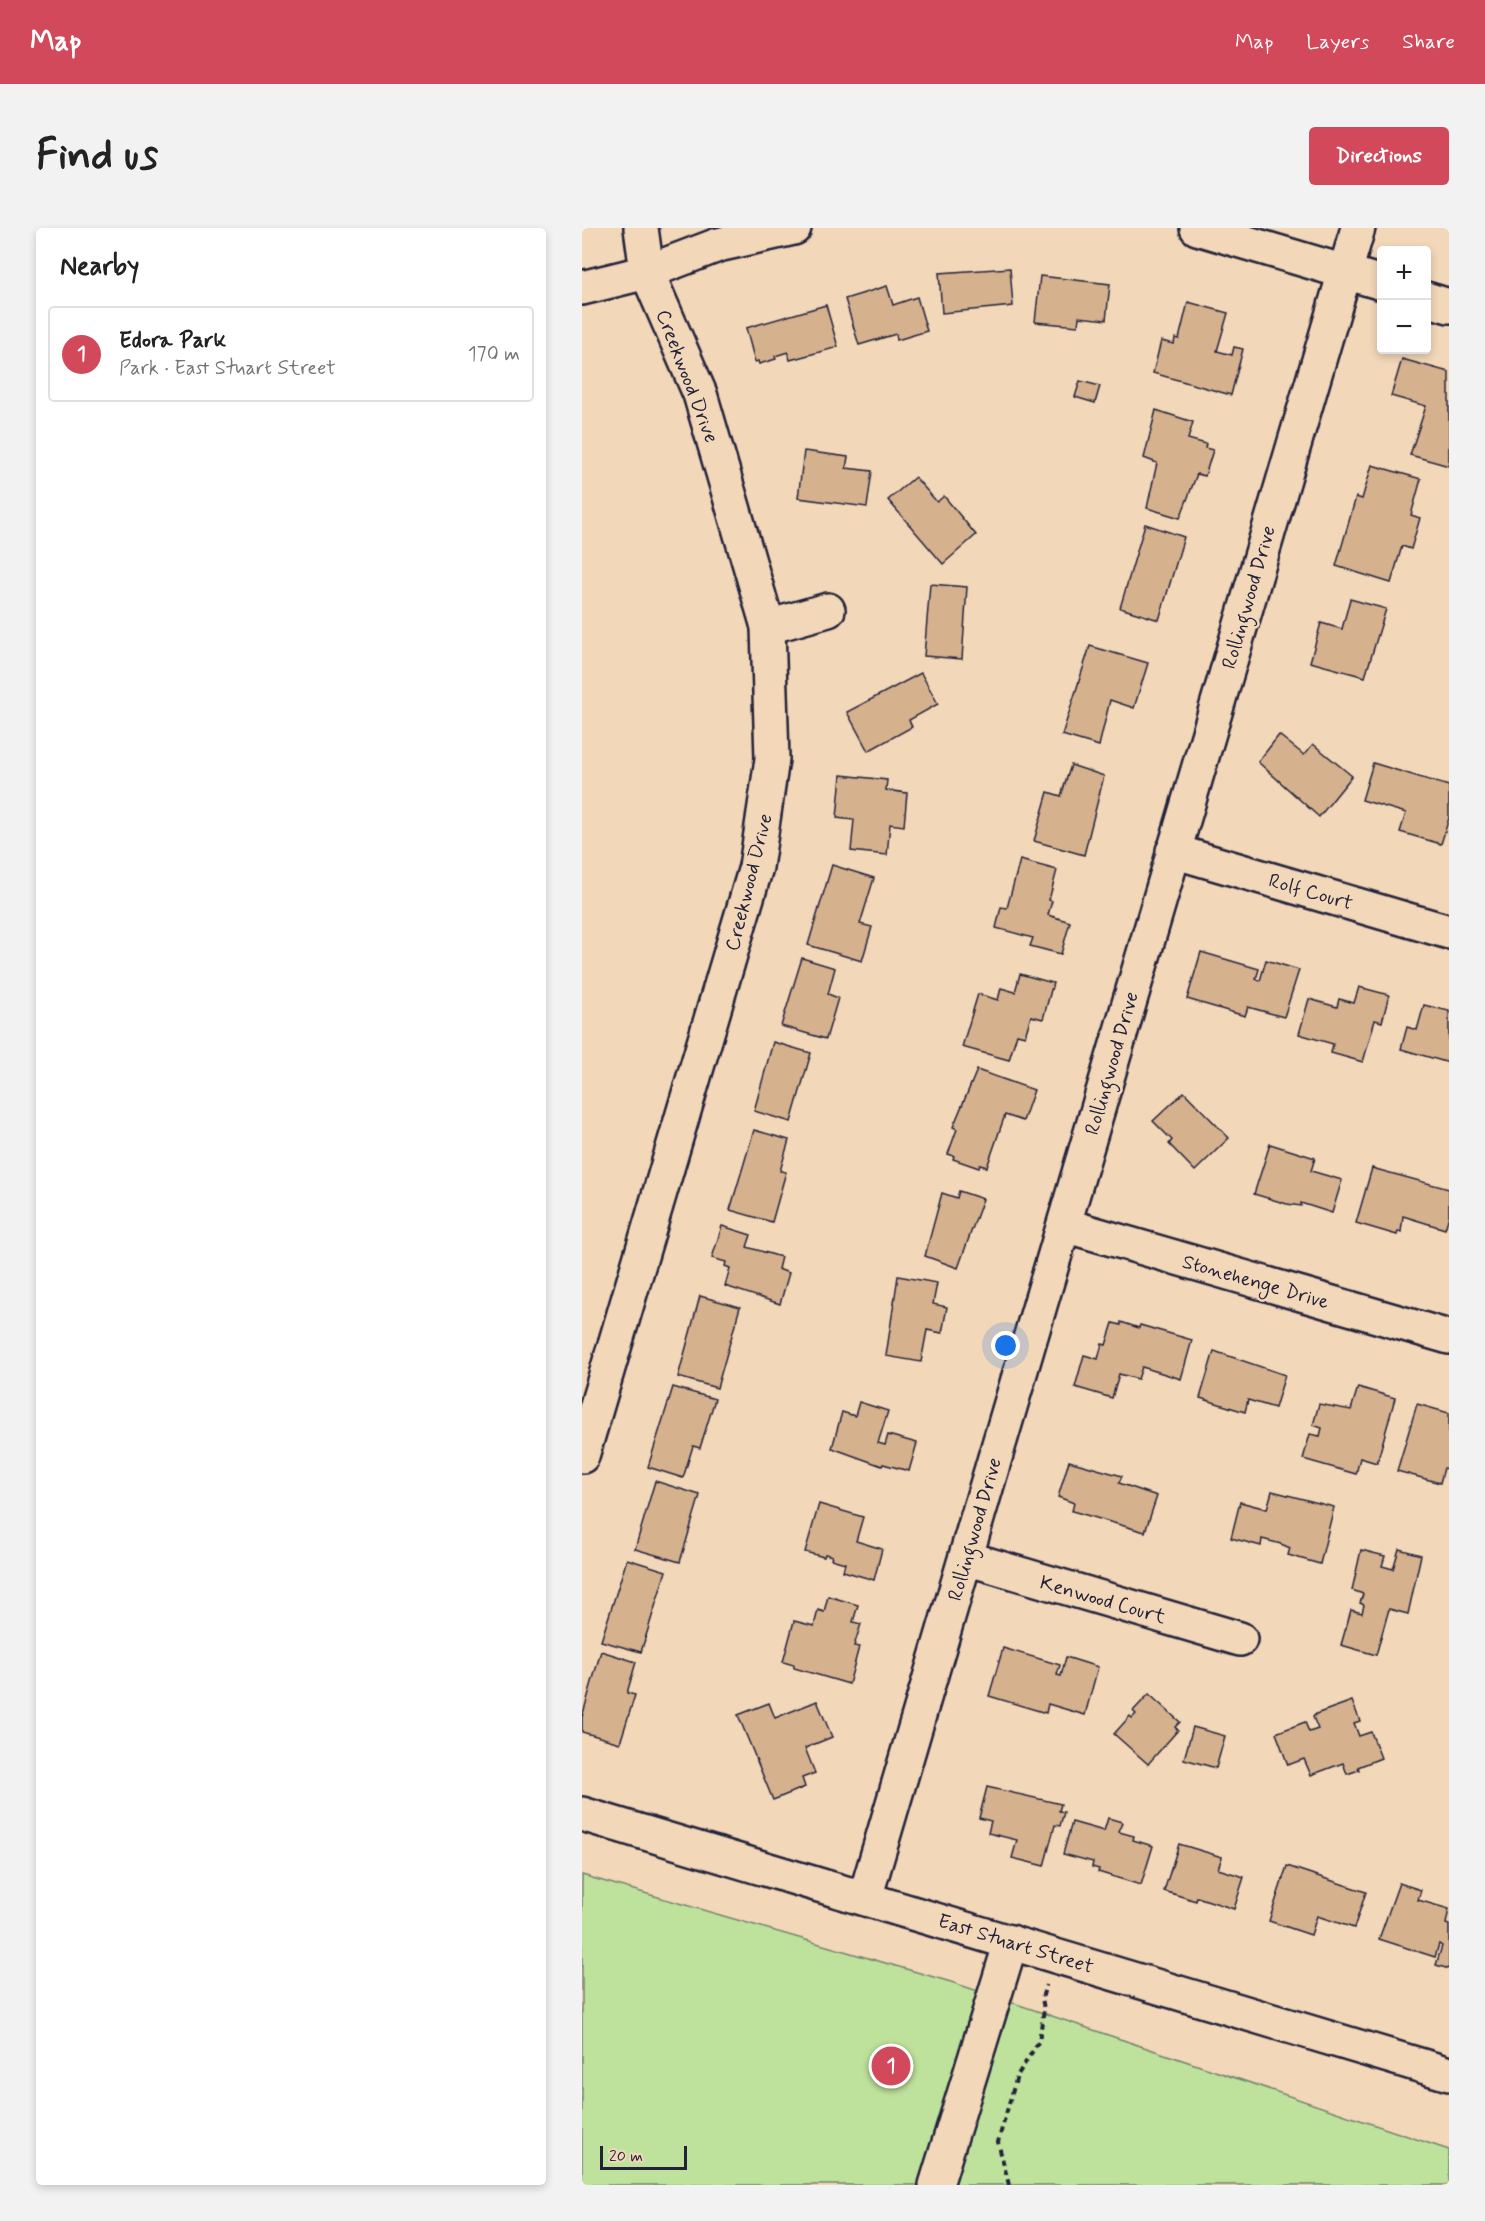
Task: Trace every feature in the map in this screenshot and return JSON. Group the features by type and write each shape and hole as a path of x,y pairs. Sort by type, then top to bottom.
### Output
{"street":[{"name":"Creekwood Drive","path":"582,1456 756,867 772,759 768,627 699,394 648,272 641,228"},
{"path":"582,288 648,272 718,245 794,228"},
{"path":"1197,228 1377,281"},
{"name":"Rollingwood Drive","path":"865,1898 1358,228"},
{"path":"1429,300 1449,306"},
{"path":"768,627 828,609"},
{"name":"Rolf Court","path":"1173,851 1449,932"},
{"name":"Stonehenge Drive","path":"1064,1225 1449,1337"},
{"name":"Kenwood Court","path":"966,1558 1240,1639"},
{"name":"East Stuart Street","path":"582,1814 1449,2074"},
{"path":"936,2185 1011,1942"}],"path":[{"path":"1010,2185 998,2142 1017,2076 1039,2041 1044,2009 1042,1998 1055,1955"}],"green space":[{"path":"582,1875 951,1982 1449,2150 1449,2185 582,2185"}],"building":[{"path":"1010,268 1013,306 942,313 939,273"},
{"path":"1040,276 1110,284 1106,320 1079,317 1078,326 1035,322"},
{"path":"887,286 893,305 917,297 927,331 897,340 896,334 859,345 845,299"},
{"path":"1188,302 1228,313 1217,351 1232,355 1234,347 1243,349 1231,395 1153,373 1161,341 1174,344 1175,338 1179,339"},
{"path":"826,305 838,347 790,360 788,352 775,356 776,359 759,364 758,361 755,362 746,328"},
{"path":"1402,359 1449,372 1449,466 1410,455 1426,406 1391,396"},
{"path":"1080,381 1100,386 1095,403 1075,397"},
{"path":"1156,410 1193,422 1188,439 1206,444 1205,448 1213,450 1205,476 1197,474 1180,518 1147,508 1157,463 1144,458"},
{"path":"804,451 848,457 846,468 872,471 867,507 798,498"},
{"path":"1372,465 1421,479 1411,515 1420,518 1411,549 1402,546 1391,583 1336,566 1356,497 1362,499"},
{"path":"915,477 937,502 944,496 976,535 943,564 888,500"},
{"path":"1145,524 1184,537 1159,620 1120,608"},
{"path":"930,584 967,587 962,659 924,656"},
{"path":"1350,599 1386,609 1365,677 1310,662 1321,623 1342,629"},
{"path":"1090,646 1148,663 1134,708 1110,700 1099,746 1062,735"},
{"path":"921,673 938,704 909,720 912,727 868,751 847,712"},
{"path":"1279,735 1304,755 1313,744 1352,776 1319,817 1258,762"},
{"path":"1373,763 1449,786 1449,818 1441,844 1400,832 1406,813 1362,800"},
{"path":"1071,765 1104,776 1084,855 1034,841 1048,792 1061,796"},
{"path":"841,775 887,780 886,790 907,793 904,826 890,824 887,855 851,851 854,820 837,818"},
{"path":"1020,860 1057,870 1049,900 1052,901 1048,915 1070,922 1061,954 1030,946 1033,938 996,928 1001,907 1007,908"},
{"path":"832,865 874,878 860,924 872,927 862,961 808,945"},
{"path":"1201,952 1259,969 1256,979 1260,981 1266,960 1299,970 1284,1017 1248,1007 1245,1016 1187,999"},
{"path":"802,958 835,968 828,994 838,998 826,1039 781,1026"},
{"path":"1020,974 1053,983 1043,1019 1031,1016 1025,1036 1017,1034 1009,1060 962,1047 978,994 998,1000 1001,988 1015,992"},
{"path":"1359,987 1389,995 1382,1022 1375,1020 1363,1062 1331,1053 1333,1044 1299,1034 1309,999 1337,1007 1339,999 1354,1003"},
{"path":"1424,1005 1449,1011 1449,1063 1401,1049 1407,1027 1417,1030"},
{"path":"773,1042 811,1053 791,1122 754,1111"},
{"path":"977,1070 1034,1090 1023,1121 1005,1115 987,1167 980,1165 979,1168 953,1159 954,1156 948,1154 957,1129 953,1127"},
{"path":"1184,1092 1229,1138 1195,1171 1169,1144 1172,1140 1153,1121"},
{"path":"754,1130 789,1140 780,1171 786,1172 772,1222 730,1210"},
{"path":"1270,1144 1315,1158 1311,1171 1342,1180 1332,1213 1301,1203 1301,1206 1287,1204 1254,1194"},
{"path":"1372,1168 1449,1189 1449,1216 1445,1229 1403,1216 1401,1232 1398,1231 1397,1235 1356,1223"},
{"path":"959,1191 983,1199 958,1268 925,1256 942,1193 957,1198"},
{"path":"722,1226 751,1235 747,1247 781,1257 778,1269 789,1273 780,1304 725,1286 730,1268 725,1266 726,1262 712,1258"},
{"path":"898,1276 937,1283 933,1304 947,1307 942,1333 927,1330 921,1362 886,1356"},
{"path":"700,1296 740,1307 717,1388 678,1377"},
{"path":"1121,1322 1192,1340 1181,1379 1142,1367 1138,1379 1119,1374 1112,1398 1075,1387 1084,1355 1098,1359 1102,1344 1106,1345 1113,1323 1121,1325"},
{"path":"1214,1351 1285,1375 1275,1408 1248,1400 1245,1412 1200,1398"},
{"path":"673,1387 715,1399 700,1448 693,1446 683,1478 648,1467"},
{"path":"1358,1387 1395,1398 1377,1463 1360,1458 1356,1474 1303,1459 1310,1434 1320,1436 1322,1428 1313,1425 1319,1404 1351,1410"},
{"path":"859,1402 888,1411 878,1443 885,1445 888,1435 917,1443 909,1471 883,1464 882,1466 832,1448 842,1412 855,1416"},
{"path":"1417,1404 1449,1413 1449,1469 1444,1468 1440,1483 1397,1471"},
{"path":"1069,1461 1122,1476 1119,1483 1157,1496 1145,1532 1072,1511 1074,1503 1058,1497"},
{"path":"655,1481 700,1495 680,1562 635,1549"},
{"path":"1272,1491 1334,1507 1320,1564 1288,1555 1290,1548 1281,1544 1262,1539 1261,1546 1231,1538 1240,1502 1267,1509"},
{"path":"819,1504 863,1517 856,1541 882,1549 874,1580 843,1571 845,1563 831,1559 832,1556 825,1554 824,1557 805,1552"},
{"path":"1399,1549 1421,1555 1408,1614 1389,1609 1376,1655 1341,1645 1351,1610 1362,1613 1364,1605 1360,1603 1363,1594 1352,1590 1361,1550 1385,1556 1382,1566 1393,1569"},
{"path":"627,1559 666,1571 641,1652 601,1641"},
{"path":"828,1596 858,1605 853,1622 861,1624 854,1646 859,1647 849,1684 794,1668 794,1665 783,1662 794,1621 814,1626 818,1610 824,1612"},
{"path":"1003,1648 1060,1665 1057,1675 1061,1676 1066,1657 1098,1667 1085,1715 1048,1704 1046,1713 989,1696"},
{"path":"601,1651 636,1662 627,1693 635,1695 620,1743 582,1732 582,1717"},
{"path":"1149,1694 1180,1722 1175,1727 1178,1730 1148,1764 1114,1734 1130,1716 1132,1718 1136,1714 1133,1711"},
{"path":"817,1701 832,1737 805,1748 815,1773 802,1778 805,1787 773,1800 738,1715 769,1703 775,1718"},
{"path":"1352,1701 1360,1721 1354,1723 1359,1736 1371,1732 1381,1758 1347,1774 1343,1763 1311,1775 1304,1759 1288,1765 1276,1733 1305,1722 1309,1732 1318,1729 1313,1717 1316,1714"},
{"path":"1193,1727 1225,1736 1216,1768 1184,1759"},
{"path":"987,1787 1061,1804 1059,1811 1064,1812 1060,1826 1055,1825 1044,1866 1012,1858 1017,1840 988,1833 991,1821 979,1818"},
{"path":"1108,1818 1122,1822 1119,1832 1134,1836 1133,1840 1153,1846 1141,1885 1098,1872 1099,1869 1092,1867 1093,1862 1063,1854 1072,1822 1104,1831"},
{"path":"1179,1844 1222,1857 1218,1869 1244,1877 1234,1909 1197,1897 1196,1901 1164,1891"},
{"path":"1287,1866 1366,1892 1354,1928 1317,1916 1311,1935 1269,1921"},
{"path":"1399,1883 1421,1890 1418,1900 1449,1909 1446,1924 1449,1925 1449,1969 1436,1965 1442,1946 1439,1944 1435,1957 1379,1939"}],"place":[{"name":"Edora Park","path":"891,2066"}]}
